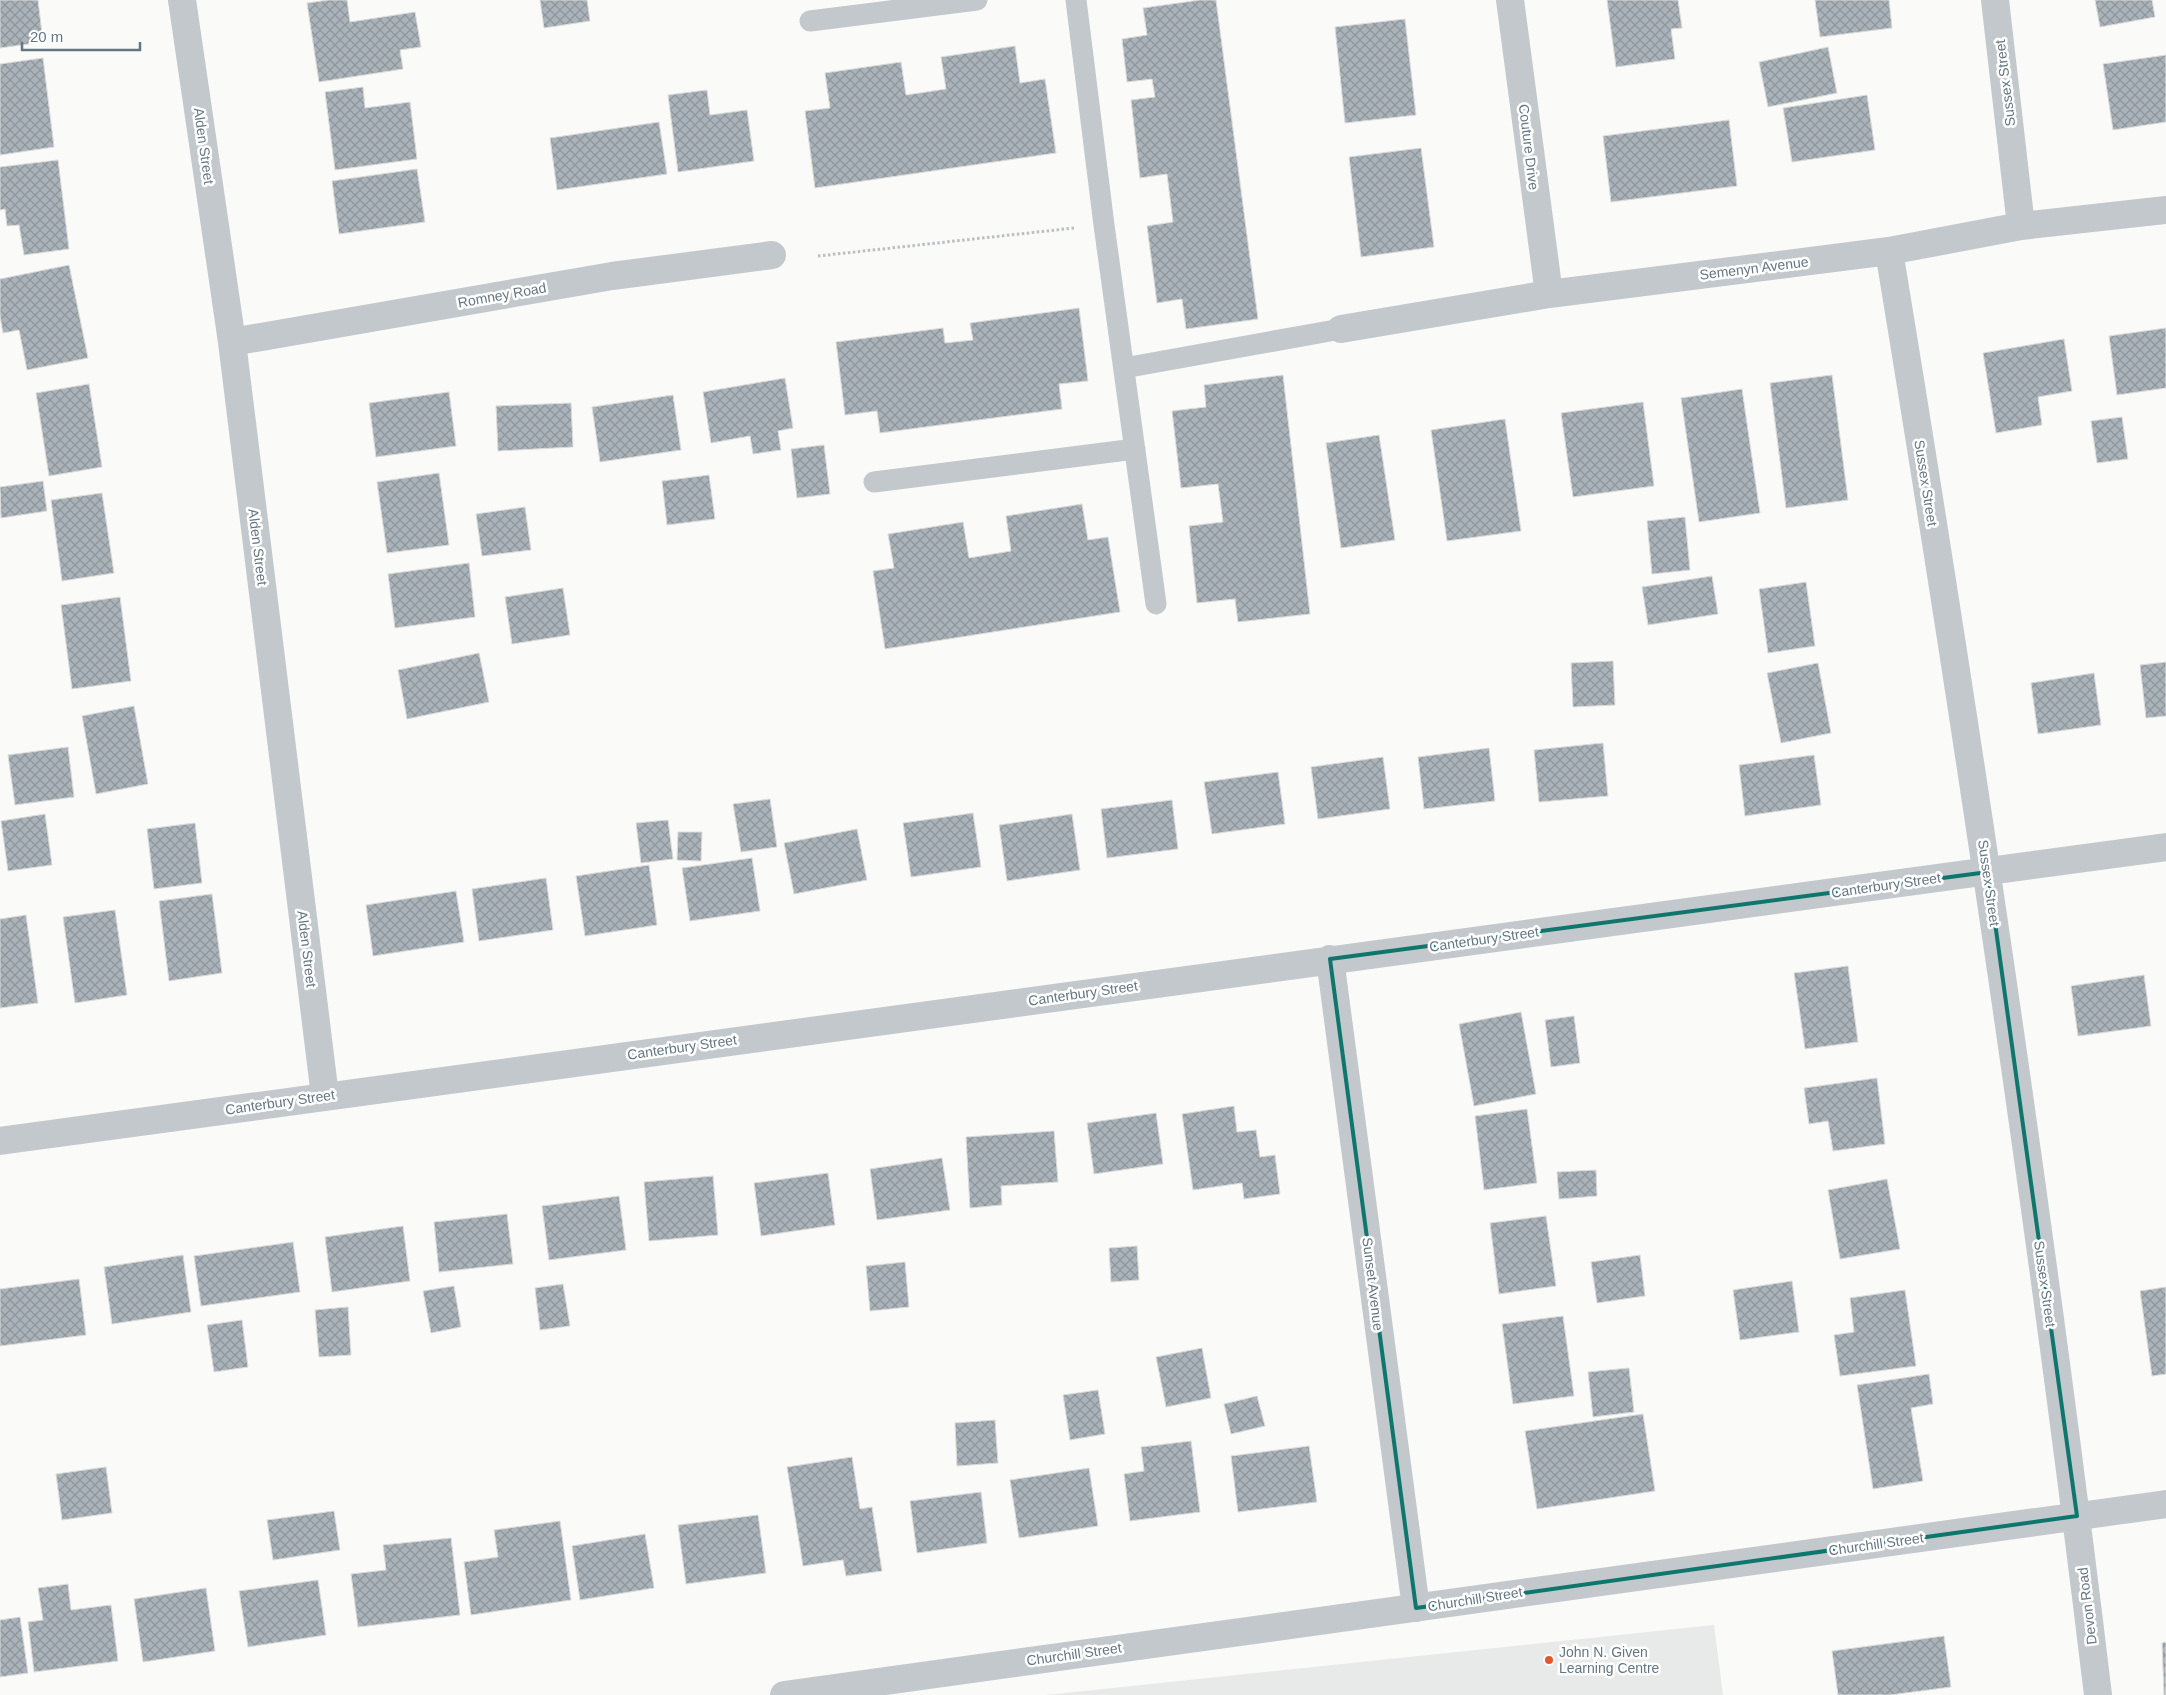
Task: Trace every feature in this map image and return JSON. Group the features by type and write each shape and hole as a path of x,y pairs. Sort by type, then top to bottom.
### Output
{"street":[{"name":"Alden Street","path":"182,0 232,342 325,1096"},
{"name":"Couture Drive","path":"1510,0 1549,294"},
{"name":"Sussex Street","path":"1995,0 2021,226"},
{"name":"Semenyn Avenue","path":"1342,328 1549,294 1889,251 2021,226 2166,210"},
{"name":"Sussex Street","path":"1889,251 1988,872 2077,1516"},
{"name":"Romney Road","path":"232,342 612,276 772,255"},
{"name":"Canterbury Street","path":"0,1141 2166,847"},
{"name":"Sunset Avenue","path":"1330,959 1416,1608"},
{"name":"Churchill Street","path":"784,1695 2166,1504"},
{"name":"Devon Road","path":"2077,1516 2098,1695"}],"lane":[{"path":"810,21 977,0"},
{"path":"1076,0 1104,225 1156,604"},
{"path":"1124,368 1342,328"},
{"path":"874,482 1134,450"}],"path":[{"path":"818,256 1104,225"}],"highlighted area":[{"path":"1988,872 2077,1516 1416,1608 1330,959"}],"shaded area":[{"name":"John N. Given Learning Centre","path":"1714,1625 1723,1695 1046,1695"}],"building":[{"path":"0,0 38,0 43,42 0,48"},
{"path":"347,0 350,22 415,12 421,47 400,50 403,69 319,82 307,3"},
{"path":"540,0 587,0 590,21 544,28"},
{"path":"1200,0 1216,0 1258,319 1186,329 1182,299 1157,303 1147,226 1173,222 1167,174 1140,178 1131,100 1155,97 1152,79 1127,82 1122,39 1147,35 1143,8"},
{"path":"1607,0 1678,0 1682,28 1671,29 1675,59 1616,67"},
{"path":"1815,0 1889,0 1892,28 1820,37"},
{"path":"2095,0 2152,0 2155,17 2100,27"},
{"path":"1405,19 1416,115 1345,123 1335,27"},
{"path":"1015,46 1020,83 1045,79 1056,153 815,188 805,111 830,108 825,73 901,62 906,95 946,89 941,57"},
{"path":"1828,47 1837,93 1768,107 1759,62"},
{"path":"2166,55 2166,122 2113,130 2103,64"},
{"path":"43,58 54,147 0,155 0,64"},
{"path":"363,87 365,108 410,102 417,159 335,170 325,92"},
{"path":"707,90 710,115 747,110 754,161 678,172 668,95"},
{"path":"1867,95 1875,150 1792,162 1783,108"},
{"path":"1729,120 1737,186 1611,202 1603,136"},
{"path":"659,122 667,174 557,190 550,138"},
{"path":"1421,148 1434,247 1361,257 1349,157"},
{"path":"58,160 69,249 24,255 19,225 7,226 5,209 0,210 0,167"},
{"path":"417,169 425,222 339,234 332,181"},
{"path":"69,265 88,358 27,370 19,330 3,333 0,316 0,279"},
{"path":"1079,308 1088,381 1059,384 1062,409 880,433 877,411 845,415 836,342 943,328 945,343 973,340 970,323"},
{"path":"2166,328 2166,388 2117,395 2109,336"},
{"path":"2064,339 2072,391 2038,397 2042,425 1996,433 1983,353"},
{"path":"1283,375 1310,614 1238,622 1235,599 1197,603 1189,526 1223,522 1218,484 1181,488 1172,411 1206,407 1204,385"},
{"path":"1832,375 1848,500 1786,508 1770,383"},
{"path":"785,378 793,428 778,431 781,450 753,454 750,436 711,443 703,392"},
{"path":"89,384 102,467 49,476 36,393"},
{"path":"1742,389 1760,513 1699,522 1681,398"},
{"path":"449,392 456,446 376,457 369,403"},
{"path":"673,395 681,450 600,462 592,407"},
{"path":"1643,402 1654,486 1573,497 1561,413"},
{"path":"571,403 573,447 498,451 496,406"},
{"path":"2122,417 2128,459 2097,463 2091,421"},
{"path":"1505,419 1521,531 1447,541 1431,430"},
{"path":"1379,435 1395,540 1341,548 1326,443"},
{"path":"824,445 830,494 797,498 791,449"},
{"path":"439,473 449,545 387,553 377,482"},
{"path":"709,475 715,519 667,525 662,481"},
{"path":"43,481 47,511 1,518 0,487"},
{"path":"102,493 114,573 62,581 51,500"},
{"path":"1082,504 1088,540 1108,537 1120,612 885,649 873,571 894,568 888,534 963,522 969,558 1011,551 1006,516"},
{"path":"525,507 531,550 482,556 476,514"},
{"path":"1685,517 1690,570 1652,574 1647,521"},
{"path":"469,563 475,617 395,628 388,574"},
{"path":"1712,576 1718,614 1648,625 1642,587"},
{"path":"1806,582 1815,646 1768,653 1759,589"},
{"path":"563,588 570,635 512,644 505,597"},
{"path":"120,597 131,681 72,689 61,605"},
{"path":"479,653 489,702 407,719 398,670"},
{"path":"1613,661 1615,705 1573,707 1571,663"},
{"path":"2166,662 2166,716 2146,718 2140,665"},
{"path":"1818,663 1831,733 1781,743 1767,673"},
{"path":"2094,673 2101,725 2038,734 2031,683"},
{"path":"134,706 148,784 96,794 82,716"},
{"path":"1603,743 1608,796 1539,802 1534,750"},
{"path":"68,747 74,797 15,805 8,755"},
{"path":"1489,748 1495,801 1424,809 1418,757"},
{"path":"1814,755 1821,805 1745,816 1739,765"},
{"path":"1383,757 1390,809 1318,819 1311,767"},
{"path":"1278,772 1285,824 1212,834 1204,782"},
{"path":"770,799 777,847 741,852 733,804"},
{"path":"1172,800 1178,849 1107,858 1101,809"},
{"path":"973,813 981,867 911,877 903,823"},
{"path":"45,814 52,865 8,871 1,821"},
{"path":"1072,814 1080,870 1007,881 999,825"},
{"path":"668,820 673,859 641,863 636,823"},
{"path":"195,823 202,883 154,889 147,829"},
{"path":"857,829 867,880 794,894 784,843"},
{"path":"678,832 702,832 701,861 677,860"},
{"path":"752,858 760,911 690,921 682,868"},
{"path":"649,865 657,925 585,936 576,876"},
{"path":"546,878 553,930 479,941 472,889"},
{"path":"456,891 464,942 373,956 366,905"},
{"path":"212,894 222,973 169,981 159,901"},
{"path":"115,910 127,995 75,1003 63,917"},
{"path":"26,915 38,1003 0,1008 0,919"},
{"path":"1848,966 1858,1042 1805,1049 1794,973"},
{"path":"2144,975 2151,1026 2078,1036 2071,986"},
{"path":"1521,1012 1536,1094 1474,1106 1459,1024"},
{"path":"1574,1016 1580,1063 1551,1067 1545,1020"},
{"path":"1877,1078 1885,1144 1833,1151 1828,1121 1809,1124 1804,1088"},
{"path":"1234,1106 1237,1132 1256,1130 1260,1157 1275,1155 1280,1194 1244,1199 1242,1183 1193,1190 1182,1114"},
{"path":"1527,1109 1537,1183 1484,1190 1475,1116"},
{"path":"1156,1113 1163,1164 1094,1174 1087,1123"},
{"path":"1054,1131 1058,1182 1001,1186 1002,1205 970,1208 966,1137"},
{"path":"942,1158 950,1210 877,1220 870,1169"},
{"path":"1596,1170 1597,1196 1559,1199 1557,1172"},
{"path":"828,1173 835,1225 761,1236 754,1183"},
{"path":"713,1176 718,1235 649,1241 644,1182"},
{"path":"1887,1179 1900,1249 1840,1259 1828,1190"},
{"path":"619,1196 626,1250 549,1260 542,1206"},
{"path":"507,1214 513,1264 439,1272 434,1222"},
{"path":"1546,1216 1556,1286 1499,1294 1490,1223"},
{"path":"403,1226 410,1281 332,1292 325,1237"},
{"path":"293,1242 300,1292 201,1306 194,1256"},
{"path":"1137,1246 1139,1280 1111,1282 1109,1248"},
{"path":"183,1255 191,1312 112,1324 104,1267"},
{"path":"1640,1255 1645,1296 1597,1303 1591,1262"},
{"path":"905,1262 909,1307 870,1311 866,1266"},
{"path":"79,1279 86,1335 0,1346 0,1289"},
{"path":"1792,1281 1799,1332 1740,1340 1733,1290"},
{"path":"563,1284 570,1326 540,1330 535,1288"},
{"path":"454,1286 461,1327 431,1333 423,1291"},
{"path":"2166,1287 2166,1374 2152,1376 2140,1291"},
{"path":"1905,1290 1916,1366 1840,1376 1834,1335 1854,1332 1850,1298"},
{"path":"348,1307 351,1355 319,1357 315,1310"},
{"path":"1563,1316 1574,1396 1513,1404 1502,1324"},
{"path":"242,1320 248,1367 214,1372 207,1325"},
{"path":"1202,1348 1211,1398 1166,1407 1156,1357"},
{"path":"1629,1368 1634,1412 1593,1417 1588,1372"},
{"path":"1929,1374 1933,1404 1911,1408 1923,1481 1873,1489 1857,1385"},
{"path":"1098,1390 1105,1434 1070,1440 1063,1395"},
{"path":"1257,1396 1265,1426 1231,1434 1224,1404"},
{"path":"1643,1414 1655,1491 1537,1509 1525,1431"},
{"path":"995,1420 998,1463 957,1466 955,1423"},
{"path":"1191,1441 1200,1512 1130,1521 1124,1474 1144,1471 1141,1447"},
{"path":"1309,1446 1317,1502 1238,1512 1231,1456"},
{"path":"852,1457 860,1509 872,1507 882,1571 846,1576 843,1560 803,1566 787,1467"},
{"path":"106,1467 112,1513 62,1520 56,1474"},
{"path":"1089,1468 1098,1526 1019,1538 1010,1480"},
{"path":"981,1492 987,1543 917,1553 910,1501"},
{"path":"334,1511 340,1550 273,1560 267,1520"},
{"path":"758,1515 766,1573 686,1584 678,1525"},
{"path":"560,1521 571,1600 471,1615 464,1562 498,1557 494,1530"},
{"path":"645,1534 654,1588 580,1600 572,1546"},
{"path":"451,1538 460,1615 358,1627 351,1574 386,1570 383,1545"},
{"path":"318,1580 326,1635 248,1647 239,1591"},
{"path":"68,1584 71,1610 111,1605 118,1661 34,1672 28,1622 43,1620 38,1588"},
{"path":"206,1588 215,1651 143,1662 134,1599"},
{"path":"20,1617 28,1673 0,1677 0,1620"},
{"path":"1944,1636 1951,1687 1890,1695 1838,1695 1832,1651"},
{"path":"2166,1642 2166,1695 2164,1695 2162,1643"}],"place":[{"name":"John N. Given Learning Centre","path":"1549,1660"}]}
